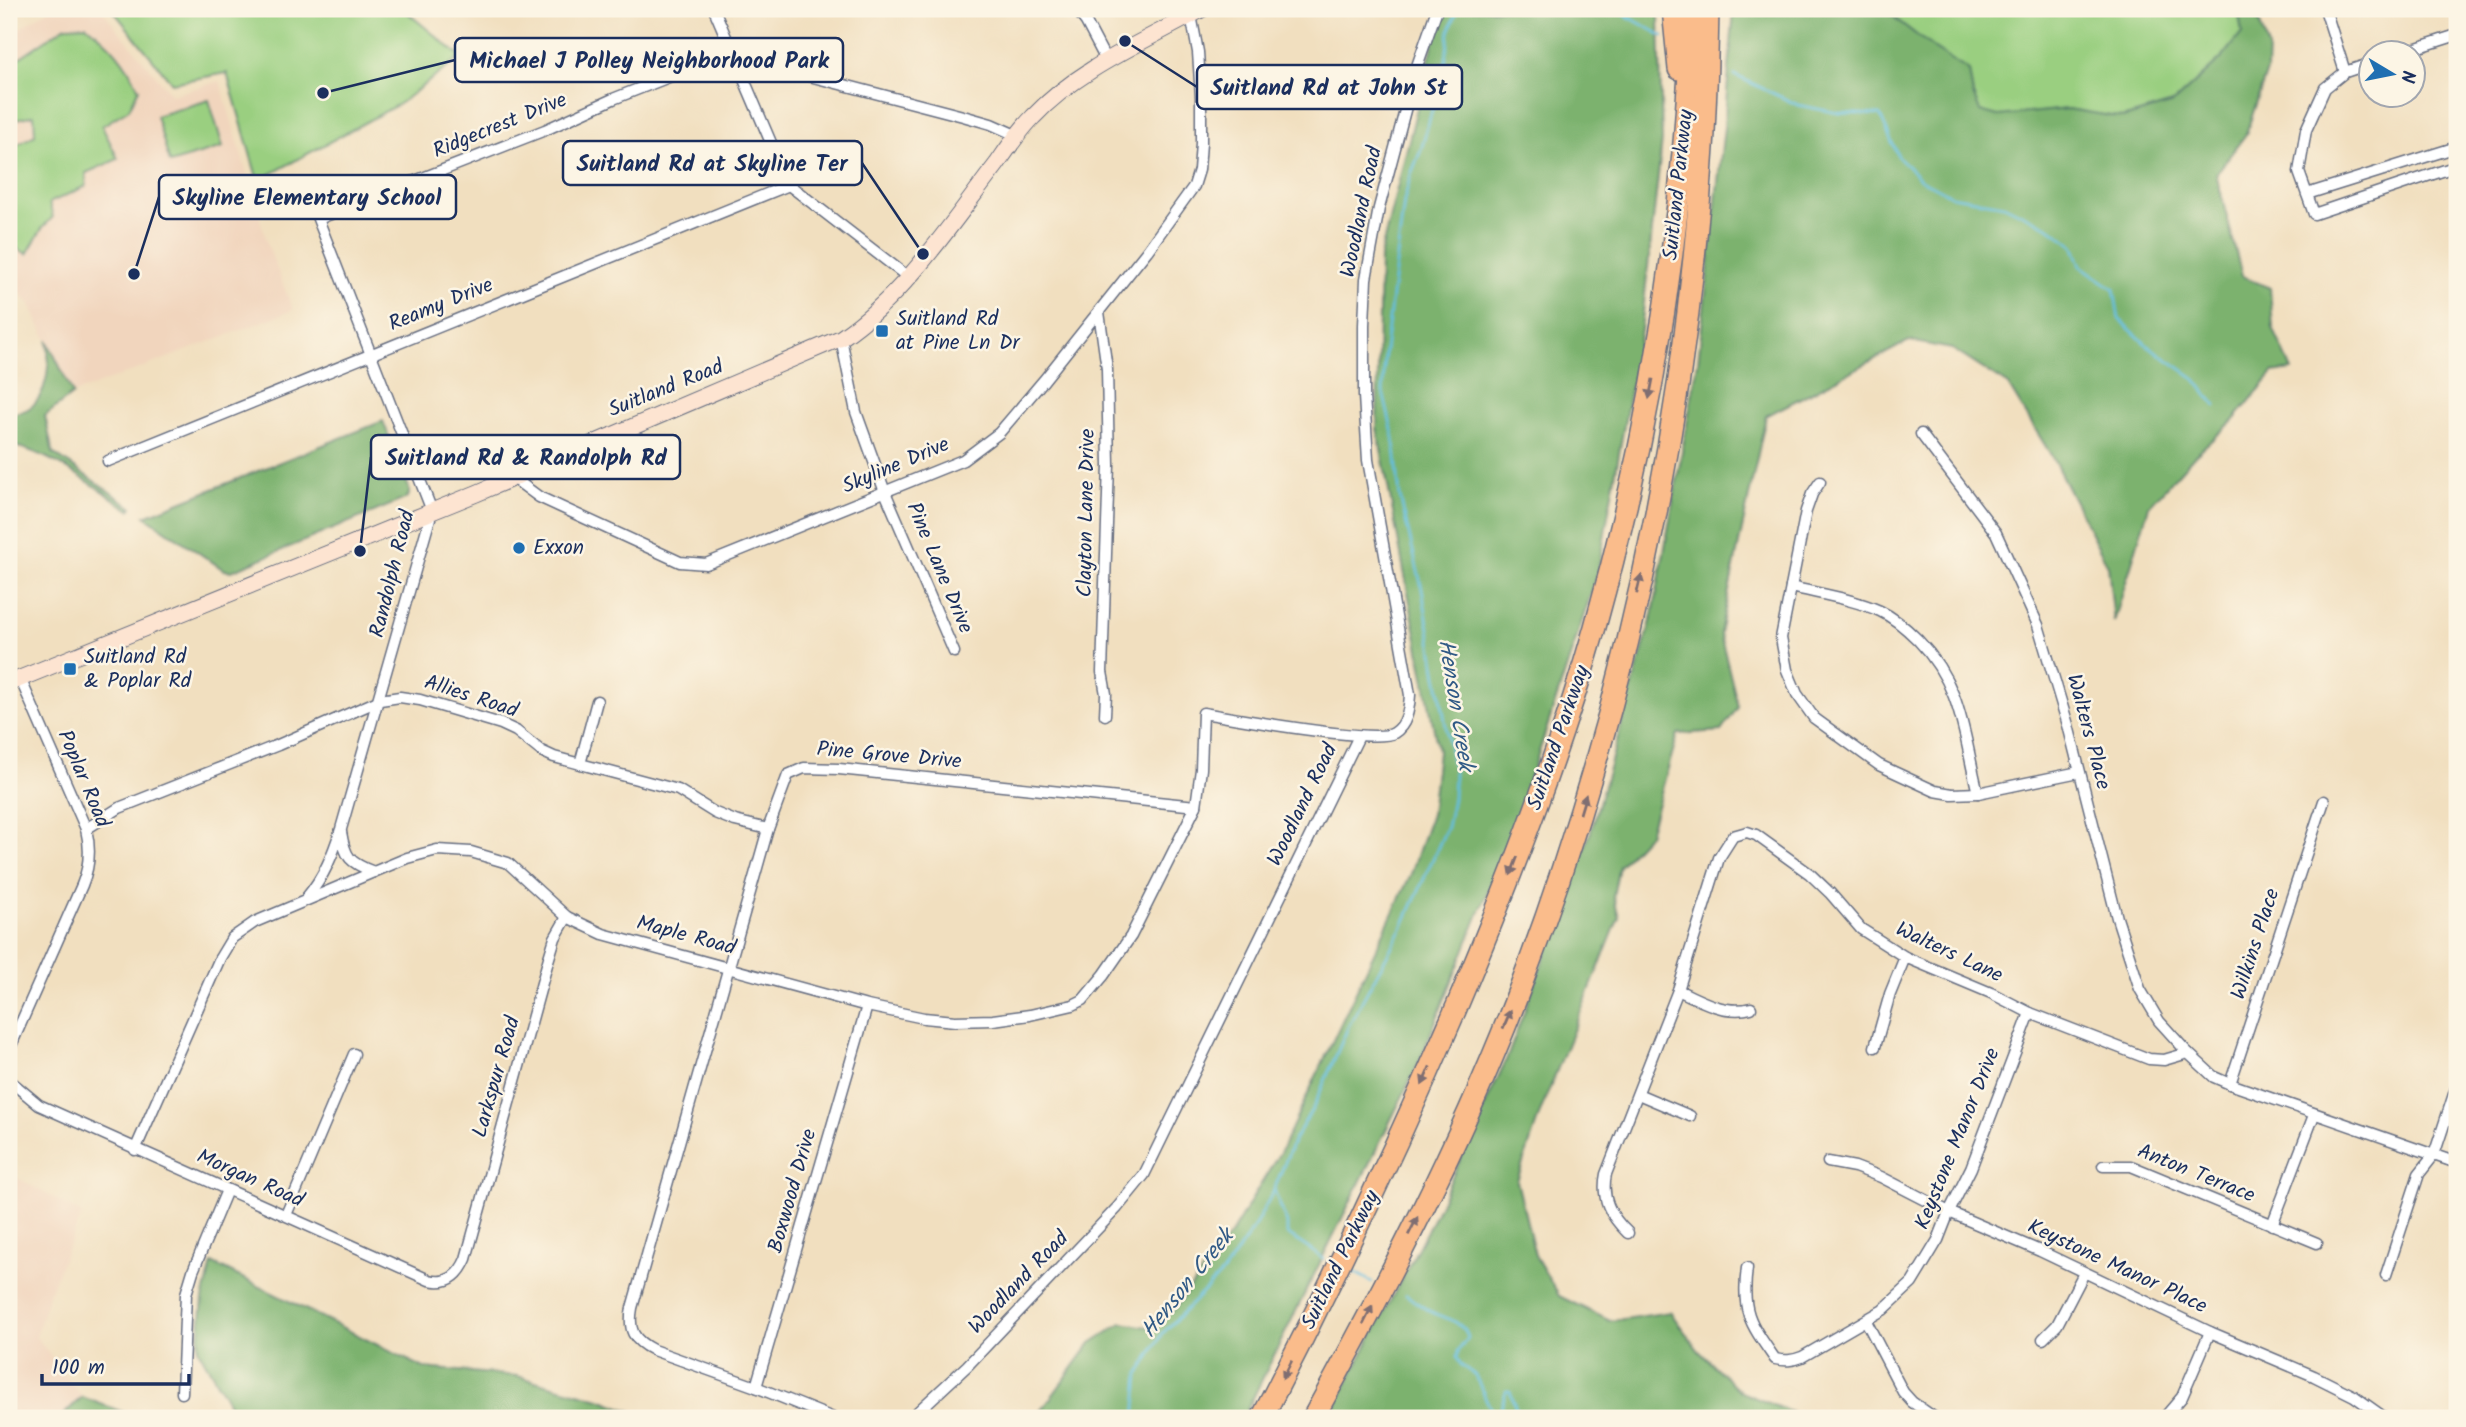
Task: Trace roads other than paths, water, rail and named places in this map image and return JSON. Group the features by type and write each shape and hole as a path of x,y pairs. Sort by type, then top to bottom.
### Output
{"highway":[{"path":"1673,9 1680,84 1680,191"},
{"name":"Suitland Parkway","path":"1262,1418 1343,1256 1433,1062 1507,883 1553,760 1596,626 1631,487 1660,335 1680,191 1692,9"},
{"name":"Suitland Parkway","path":"1313,1418 1425,1203 1480,1084 1537,941 1583,805 1626,644 1671,423 1692,270 1706,102 1708,9"},
{"path":"1706,102 1716,47 1717,9"}],"main road":[{"name":"Suitland Road","path":"15,681 432,511 841,338 874,313 908,277 1030,120 1059,92 1107,61 1197,12"}],"street":[{"path":"715,9 789,185 908,277"},
{"path":"1076,9 1107,61"},
{"name":"Woodland Road","path":"911,1418 967,1366 1117,1208 1144,1175 1359,736 1391,735 1402,727 1408,714 1409,682 1365,434 1364,325 1366,279 1379,208 1416,69 1437,9"},
{"path":"2325,9 2345,72"},
{"name":"Skyline Drive","path":"512,477 539,497 680,562 706,564 963,460 999,433 1099,312 1194,186 1199,170 1201,143 1197,12"},
{"path":"2428,44 2457,35"},
{"path":"733,56 963,116 1018,136"},
{"name":"Ridgecrest Drive","path":"318,219 545,130 689,69 733,56"},
{"path":"2358,68 2345,72 2325,88 2306,130 2299,172 2314,214 2457,166"},
{"path":"2307,194 2457,147"},
{"name":"Reamy Drive","path":"108,461 789,185"},
{"name":"Randolph Road","path":"305,900 326,870 341,829 380,701 432,511 318,219"},
{"name":"Clayton Lane Drive","path":"1099,312 1107,369 1109,465 1102,672 1107,694 1105,715"},
{"name":"Pine Lane Drive","path":"841,338 856,411 885,492 954,652"},
{"name":"Walters Place","path":"1921,434 1996,533 2038,625 2068,725 2117,918 2140,989 2159,1021 2188,1053"},
{"path":"1821,482 1812,494 1806,511 1781,638 1787,670 1797,694 1814,718 1880,765 1935,791 1952,794 1978,793 2079,772"},
{"path":"1791,587 1880,611 1909,631 1928,651 1951,684 1958,702 1978,793"},
{"name":"Poplar Road","path":"9,1050 86,875 90,843 15,681"},
{"name":"Allies Road","path":"86,830 119,808 380,701 410,697 501,724 516,731 541,751 678,790 715,813 768,829"},
{"path":"580,764 597,701"},
{"name":"Maple Road","path":"135,1150 226,947 240,931 305,900 407,858 437,850 456,850 492,857 508,863 567,917 603,934 867,1006 924,1018 968,1020 1030,1015 1083,1000 1131,936 1196,806 1202,755 1203,713 1359,736"},
{"name":"Pine Grove Drive","path":"756,1387 639,1343 630,1330 629,1322 768,829 788,775 794,770 804,768 839,769 1196,806"},
{"name":"Wilkins Place","path":"2230,1084 2321,809"},
{"path":"341,829 344,850 349,859 374,872"},
{"name":"Walters Lane","path":"1628,1233 1608,1209 1604,1187 1611,1156 1678,990 1719,858 1732,836 1740,832 1756,835 1810,874 1861,929 1905,957 2030,1013 2149,1059 2164,1060 2188,1053"},
{"name":"Larkspur Road","path":"470,1249 548,961 555,938 567,917"},
{"path":"1875,1047 1890,994 1905,957"},
{"path":"1678,990 1730,1010 1751,1008"},
{"name":"Boxwood Drive","path":"756,1387 867,1006"},
{"name":"Keystone Manor Drive","path":"1748,1268 1744,1291 1748,1318 1775,1359 1794,1360 1883,1310 1912,1283 1938,1240 1984,1138 2030,1013"},
{"path":"2188,1053 2214,1077 2230,1084 2457,1163"},
{"path":"286,1215 354,1054"},
{"name":"Morgan Road","path":"9,1080 39,1105 434,1282 446,1280 458,1273 470,1249"},
{"path":"2386,1275 2419,1174 2434,1154 2457,1085"},
{"path":"1638,1094 1690,1115"},
{"path":"2272,1225 2314,1115"},
{"name":"Keystone Manor Place","path":"1828,1162 1868,1171 1949,1212 2210,1332 2315,1376 2354,1396 2385,1418"},
{"name":"Anton Terrace","path":"2103,1166 2131,1166 2317,1243"},
{"path":"182,1392 186,1294 227,1190"},
{"path":"2043,1339 2057,1325 2084,1273"},
{"path":"1866,1321 1903,1391 1912,1402 1935,1418"},
{"path":"2164,1418 2182,1397 2210,1332"},
{"path":"756,1387 833,1418"}],"waterway":[{"name":"Henson Creek","path":"1135,1418 1139,1374 1163,1333 1224,1271 1253,1229 1274,1190 1293,1142 1314,1106 1349,1025 1402,928 1447,827 1453,798 1454,772 1421,584 1400,497 1394,438 1383,392 1385,351 1404,201 1421,150 1446,60 1449,32 1458,9"},
{"path":"1614,9 1663,36"},
{"path":"1734,75 1798,105 1838,113 1880,115 1898,156 1921,180 1952,196 2004,205 2050,228 2073,245 2081,266 2114,289 2119,319 2147,345 2193,377 2216,406"},
{"path":"1274,1190 1287,1223 1287,1234 1324,1259"},
{"path":"1350,1270 1372,1282"},
{"path":"1406,1295 1463,1328 1468,1338 1458,1351 1457,1358 1462,1366 1475,1375 1493,1414 1500,1411 1506,1391 1510,1391 1519,1418"}],"place":[{"name":"Suitland Rd at John St","path":"1125,41"},
{"name":"Michael J Polley Neighborhood Park","path":"323,93"},
{"name":"Suitland Rd at Skyline Ter","path":"923,254"},
{"name":"Skyline Elementary School","path":"134,274"},
{"name":"Suitland Rd at Pine Ln Dr","path":"882,331"},
{"name":"Exxon","path":"519,548"},
{"name":"Suitland Rd & Randolph Rd","path":"360,551"},
{"name":"Suitland Rd & Poplar Rd","path":"70,669"}]}
